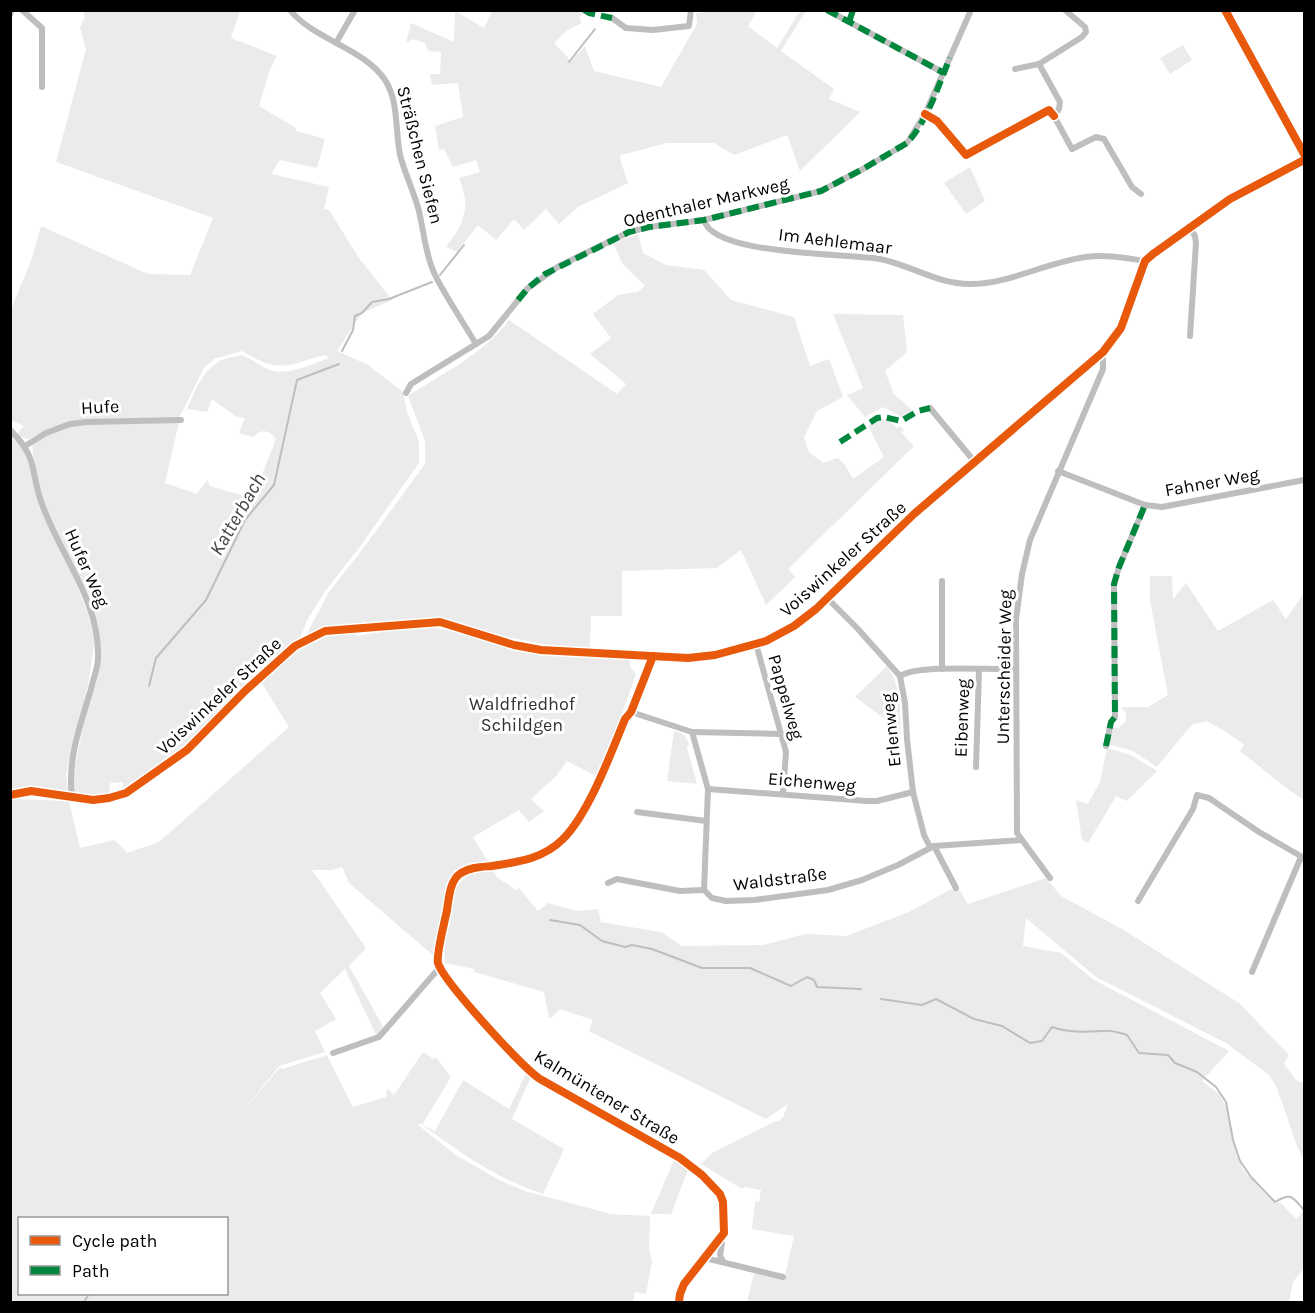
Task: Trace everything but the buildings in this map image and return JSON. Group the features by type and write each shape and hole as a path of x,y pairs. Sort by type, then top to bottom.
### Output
{"main road":[{"path":"1225,10 1305,154"}],"street":[{"path":"10,15 12,10"},
{"path":"22,10 42,28 42,87"},
{"name":"Sträßchen Siefen","path":"290,10 302,22 376,69 388,86 392,98 400,154 419,210 435,276 476,344"},
{"path":"336,43 355,10"},
{"path":"612,18 626,28 653,30 690,26 691,10"},
{"path":"827,10 944,73"},
{"path":"849,22 853,10"},
{"name":"Odenthaler Markweg","path":"406,393 411,384 489,336 528,288 559,266 629,232 704,219 821,191 863,170 907,143 926,114 971,10"},
{"path":"1016,69 1039,64 1076,42 1086,32 1085,27 1077,18 1065,10"},
{"path":"1039,64 1060,102 1059,109 1054,116 1072,149 1096,137 1104,139 1132,187 1140,194"},
{"path":"1145,261 1230,199 1305,160"},
{"name":"Im Aehlemaar","path":"704,219 709,230 719,237 739,243 798,253 877,259 954,284 998,282 1087,256 1145,261"},
{"path":"1189,227 1195,236 1196,243 1190,336"},
{"name":"Voiswinkeler Straße","path":"10,795 31,791 93,800 126,793 188,750 246,690 295,646 325,631 440,622 514,645 541,650 698,658 756,644 794,626 827,598 914,514 1103,352 1121,328 1145,261"},
{"name":"Unterscheider Weg","path":"1050,878 1017,833 1016,619 1022,574 1030,540 1102,369 1103,352"},
{"path":"930,408 974,461"},
{"name":"Hufe","path":"25,446 46,433 70,424 181,420"},
{"name":"Hufer Weg","path":"10,430 25,446 30,456 41,504 85,595 98,640 99,660 72,765 72,797"},
{"name":"Fahner Weg","path":"1058,471 1145,505 1162,507 1305,480"},
{"path":"1106,746 1111,722 1115,717 1114,584 1145,505"},
{"path":"942,580 942,669"},
{"name":"Erlenweg","path":"827,598 900,676 905,703 913,792 924,835 932,846"},
{"name":"Pappelweg","path":"756,644 786,752 783,794"},
{"path":"333,1053 379,1037 440,967 438,957 451,889 456,878 473,868 527,860 548,851 562,840 576,823 611,754 625,718 631,712 653,656"},
{"path":"900,676 908,672 942,669 1016,669"},
{"name":"Eibenweg","path":"976,767 979,670"},
{"path":"631,712 692,732 781,734"},
{"path":"608,883 617,879 680,891 704,890 708,789 692,732"},
{"name":"Eichenweg","path":"708,789 876,801 913,792"},
{"path":"1138,901 1193,808 1197,795 1209,798 1259,832 1303,857 1252,972"},
{"path":"637,812 706,821"},
{"name":"Waldstraße","path":"704,890 712,897 726,901 754,900 828,890 862,880 898,865 932,846 1021,840"},
{"path":"932,846 956,888"},
{"name":"Kalmüntener Straße","path":"440,967 492,1032 533,1075 680,1158 717,1190 723,1202 724,1231 720,1239 722,1243 720,1255 723,1262"},
{"path":"679,1302 682,1287 720,1239"},
{"path":"705,1258 783,1277"}],"green space":[{"path":"702,10 757,11 748,26 777,48 800,11 806,11 781,51 834,89 829,99 860,112 800,171 787,135 734,155 714,143 667,143 620,154 628,183 578,207 559,224 546,209 524,230 514,219 496,240 478,225 457,252 446,247 458,230 464,214 465,198 459,178 480,172 476,160 453,167 444,149 439,150 435,126 463,117 458,83 432,85 430,74 440,74 441,52 428,51 425,43 413,39 406,43 411,23 454,42 455,11 484,28 492,11 584,11 579,18 582,23 566,31 554,43 571,61 585,46 594,71 661,87 697,24 696,13 701,13"},
{"path":"83,11 240,11 231,38 277,56 270,69 259,106 296,128 296,131 325,139 317,168 280,160 271,174 329,187 324,209 329,210 359,258 392,300 362,313 337,351 368,365 403,392 407,412 419,442 419,463 359,548 326,590 307,620 299,642 229,703 209,728 185,750 136,783 123,789 123,782 110,783 109,796 91,801 73,798 73,776 99,647 101,647 85,591 52,523 43,498 32,446 42,437 78,425 145,421 179,422 165,483 197,494 207,480 210,486 248,497 259,482 276,439 265,431 253,437 239,433 245,418 235,416 212,399 207,412 187,409 199,384 211,367 219,361 241,355 270,370 284,372 329,358 325,355 283,366 266,363 242,351 214,359 204,368 179,418 81,420 61,425 29,439 17,434 24,426 11,420 10,312 31,261 41,226 148,274 190,275 213,218 56,162 86,49 80,28 85,16"},
{"path":"1183,45 1192,60 1170,74 1160,58"},
{"path":"970,167 985,201 966,214 944,183"},
{"path":"638,234 643,253 666,265 704,270 731,300 794,317 810,366 829,359 843,397 817,411 804,437 809,452 823,463 838,458 853,479 884,457 868,426 880,419 890,421 897,428 900,426 904,430 901,432 914,446 788,569 795,577 766,605 741,550 717,568 622,571 622,616 591,616 590,648 549,645 443,620 417,618 366,627 329,627 306,635 329,592 425,464 425,441 408,396 475,353 488,343 509,320 617,394 626,384 590,354 611,338 593,314 618,295 637,292 645,286 622,263 613,243"},
{"path":"833,314 903,315 907,352 885,371 894,394 912,410 902,417 883,407 865,417 847,395 863,388"},
{"path":"10,436 21,446 30,463 87,611 95,640 88,685 66,775 69,797 16,795 11,798"},
{"path":"1150,576 1172,576 1173,599 1186,583 1218,631 1273,600 1286,619 1304,593 1304,800 1240,751 1244,745 1206,721 1189,728 1157,767 1133,751 1108,744 1111,728 1119,728 1126,721 1126,713 1121,707 1148,707 1168,695 1150,601"},
{"name":"Waldfriedhof Schildgen","path":"418,626 430,627 539,651 630,658 630,667 636,674 607,756 596,776 567,761 556,776 531,799 544,811 529,822 519,810 473,837 489,863 461,867 449,883 435,957 349,883 342,867 332,870 312,870 366,948 349,966 384,1028 377,1037 345,969 320,993 336,1019 315,1031 325,1052 279,1066 238,1118 280,1067 282,1069 327,1055 353,1107 386,1097 387,1088 394,1095 423,1052 434,1059 436,1057 451,1077 422,1125 420,1123 418,1125 456,1155 499,1180 525,1191 611,1214 650,1216 649,1250 652,1261 646,1294 635,1292 633,1302 11,1302 10,802 16,799 69,801 80,848 115,840 127,853 159,842 289,727 260,680 296,648 312,638 334,632 357,636"},
{"path":"887,666 898,691 901,736 881,716 855,697"},
{"path":"674,731 683,735 688,741 687,748 697,784 667,781"},
{"path":"1107,748 1131,755 1157,771 1127,801 1116,796 1088,843 1082,840 1076,800 1088,804 1100,782"},
{"path":"492,869 497,877 516,890 519,888 538,911 548,903 577,911 598,909 601,922 661,932 682,946 764,945 805,934 846,936 909,912 957,886 968,904 1046,878 1061,896 1122,929 1239,1003 1289,1055 1284,1064 1296,1080 1304,1084 1304,1160 1277,1088 1269,1075 1226,1043 1096,977 1026,918 1023,946 1061,953 1094,980 1229,1051 1202,1081 1222,1099 1243,1170 1273,1202 1281,1203 1296,1219 1304,1211 1304,1268 1293,1282 1289,1302 747,1302 754,1273 784,1280 794,1236 752,1229 755,1201 759,1202 761,1190 745,1187 742,1189 701,1164 712,1153 778,1122 783,1117 788,1104 766,1119 589,1031 593,1020 560,1009 549,1018 544,992 474,972 474,969 445,963 444,946 454,891 461,881 470,875"},
{"path":"526,1073 531,1077 512,1119 564,1149 543,1194 494,1173 422,1125 435,1131 463,1080 509,1109"},
{"path":"675,1158 689,1167 671,1214 651,1214"}],"waterway":[{"name":"Katterbach","path":"569,62 595,29"},
{"name":"Katterbach","path":"440,275 464,245"},
{"name":"Katterbach","path":"342,351 353,330 355,316 362,313 372,302 389,299 432,282"},
{"name":"Katterbach","path":"149,686 156,658 206,600 245,520 274,485 297,380 339,364"},
{"path":"550,920 580,925 602,941 625,947 632,945 652,949 702,968 750,968 791,986 807,977 814,980 817,987 861,989"},
{"path":"881,999 922,1005 936,999 974,1019 1002,1026 1030,1043 1042,1041 1052,1027 1077,1032 1110,1031 1127,1035 1139,1053 1168,1055 1175,1063 1197,1072 1216,1087 1226,1102 1233,1140 1240,1161 1251,1177 1275,1202 1291,1197 1304,1210"},
{"path":"84,1302 88,1295"}],"marked path":[{"path":"584,10 612,18"},
{"path":"827,10 944,73"},
{"path":"849,22 853,10"},
{"path":"518,300 545,274 629,232 704,220 821,191 863,169 907,143 921,124 950,58"},
{"path":"840,442 877,418 884,417 901,421 918,411 930,408"},
{"path":"1106,746 1111,722 1115,717 1114,584 1145,505"}],"cycle path":[{"path":"1225,10 1304,154"},
{"path":"925,114 937,121 966,155 1049,110 1054,116"},
{"path":"10,795 31,791 93,800 126,793 187,750 246,690 295,646 325,631 440,622 514,645 541,650 688,658 715,655 766,641 794,626 816,609 914,514 1103,352 1121,328 1145,261 1230,199 1304,160"},
{"path":"653,656 631,712 625,719 599,782 573,828 555,846 539,855 511,863 472,868 461,873 454,880 439,945 438,963 468,1005 531,1072 680,1158 702,1175 720,1194 723,1202 724,1233 684,1284 679,1302"}]}
